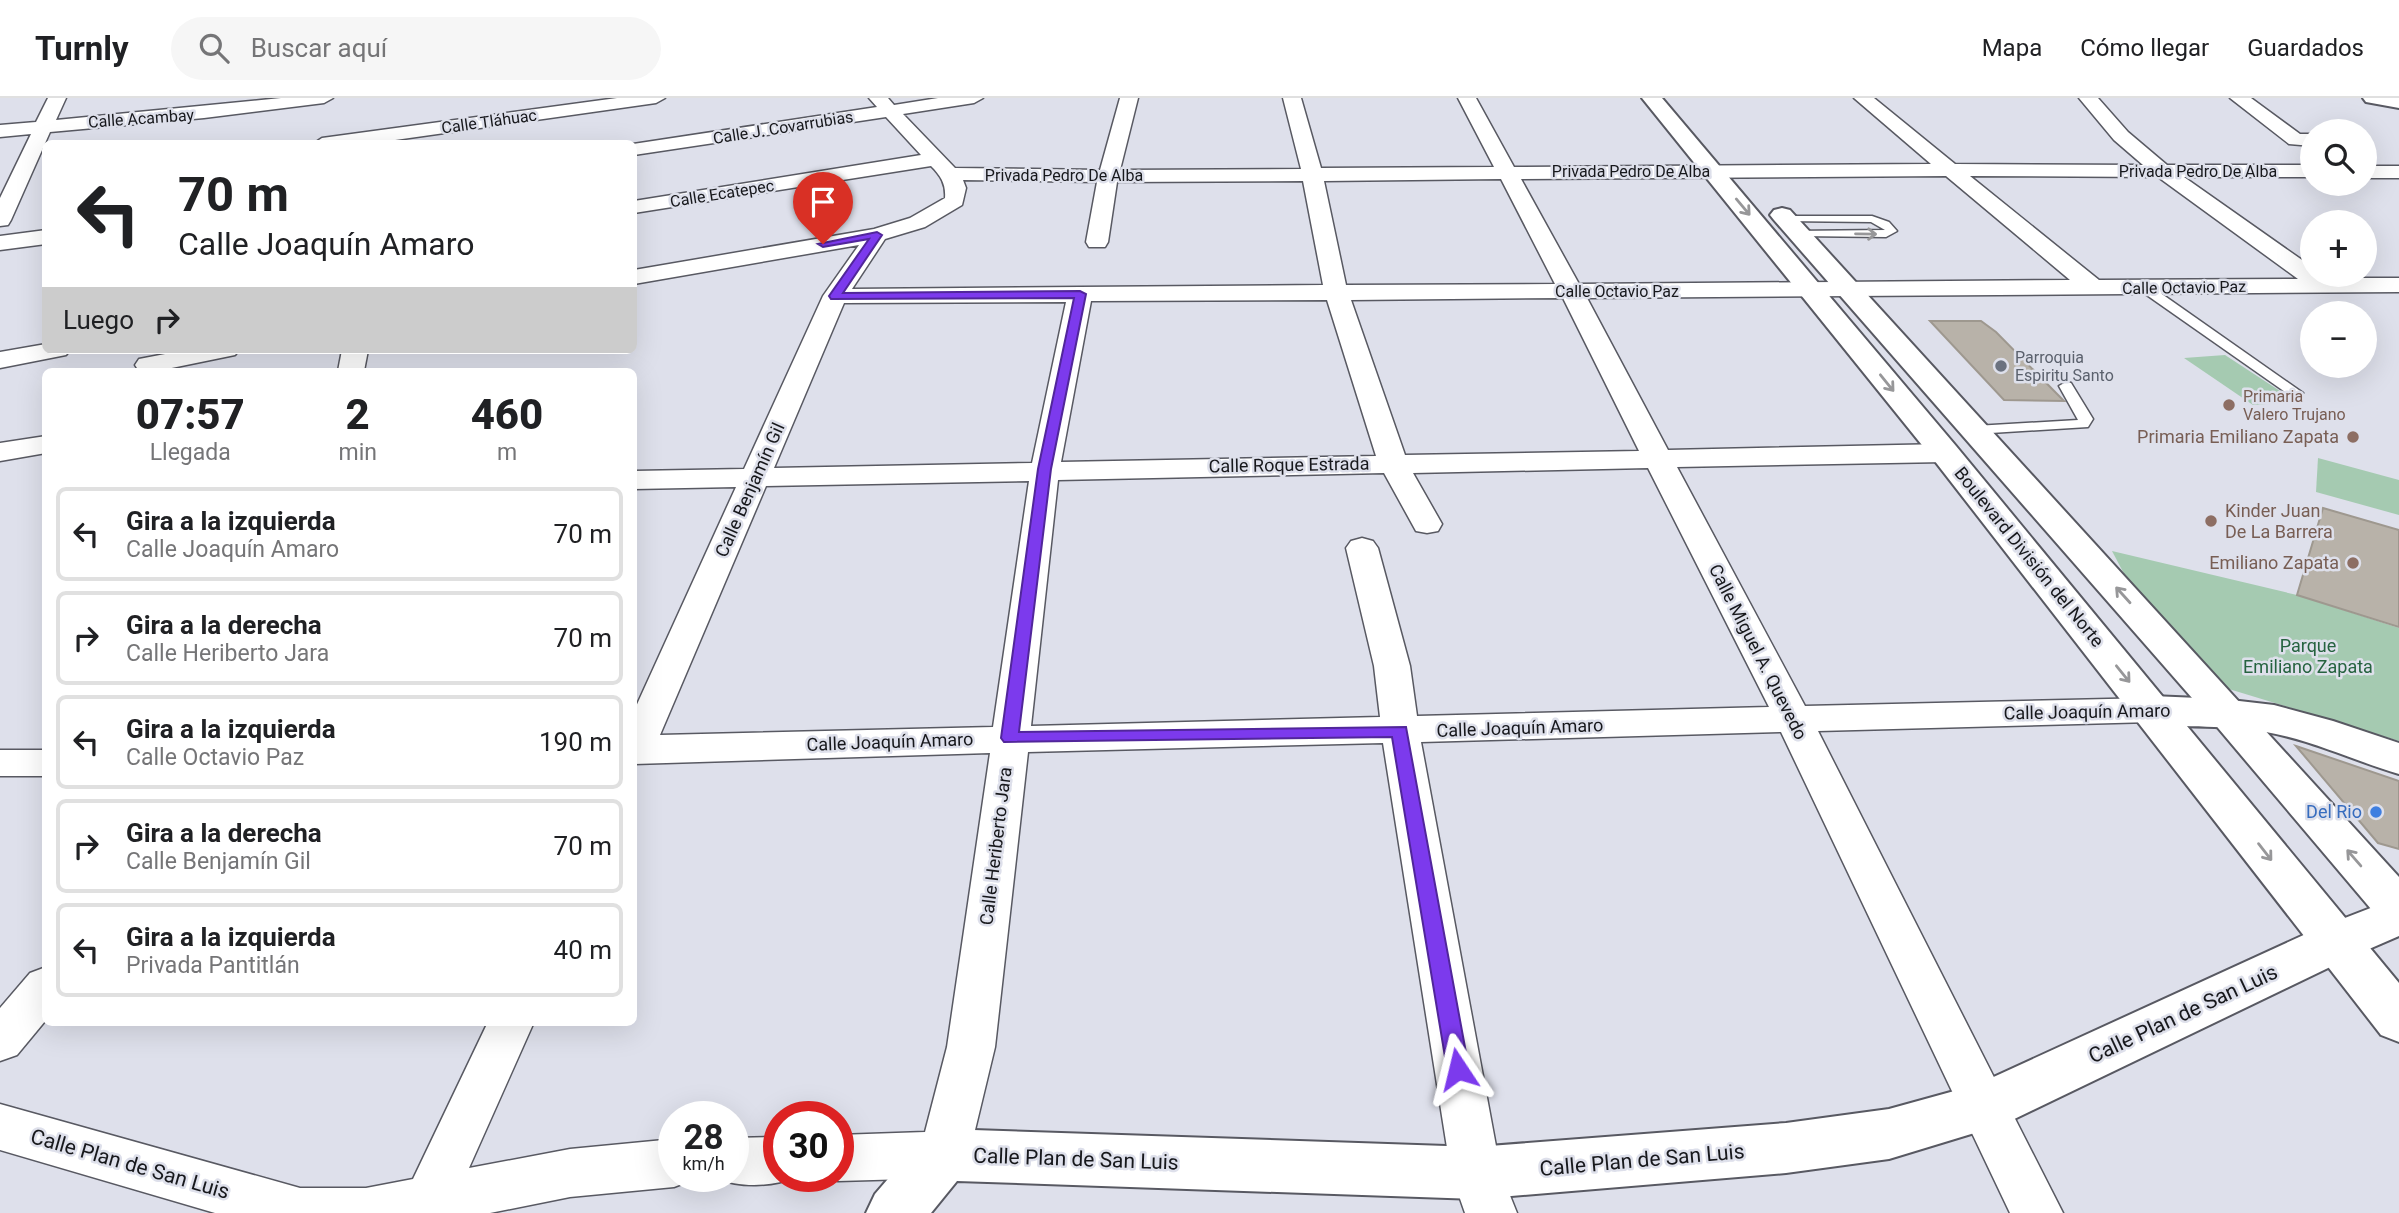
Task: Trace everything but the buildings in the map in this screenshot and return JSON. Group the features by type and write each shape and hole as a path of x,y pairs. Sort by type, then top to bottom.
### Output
{"main road":[{"name":"Boulevard División del Norte","path":"1652,98 1727,171 1791,225 2227,712 2399,909"},
{"name":"Boulevard División del Norte","path":"1677,98 1811,289 2399,1020"},
{"path":"2373,98 2399,102"},
{"name":"Calle Joaquín Amaro","path":"2152,710 2227,712 2293,723 2399,760"},
{"name":"Calle Plan de San Luis","path":"944,1155 1483,1193 1889,1134 1984,1107 2336,942 2399,916"},
{"name":"Calle Heriberto Jara","path":"895,1213 944,1155"}],"street":[{"path":"0,220 57,98"},
{"name":"Calle Acambay","path":"0,131 207,106 324,98"},
{"name":"Calle Tláhuac","path":"351,140 656,98"},
{"name":"Calle J. Covarrubias","path":"637,148 883,105 974,98"},
{"path":"1097,242 1108,176 1129,98"},
{"path":"1292,98 1312,174 1336,292 1393,463 1427,524"},
{"name":"Calle Miguel A. Quevedo","path":"1467,98 1571,291 1794,721 2037,1213"},
{"path":"1863,98 2094,288"},
{"path":"2088,98 2121,136 2163,171 2300,269"},
{"path":"2239,98 2300,142"},
{"path":"637,276 877,235 929,219 955,201 956,188 942,167 883,105"},
{"path":"200,133 207,106"},
{"name":"Privada Pedro De Alba","path":"942,167 1108,176 1949,170 2300,171"},
{"name":"Calle Ecatepec","path":"637,207 942,167"},
{"path":"2377,172 2399,172"},
{"name":"Calle Benjamín Gil","path":"637,743 835,296 877,235"},
{"path":"0,243 42,238"},
{"name":"Calle Octavio Paz","path":"2377,285 2399,285"},
{"name":"Calle Octavio Paz","path":"835,296 2300,286"},
{"name":"Calle Heriberto Jara","path":"944,1155 971,1047 1045,469 1080,294"},
{"path":"0,360 42,353"},
{"path":"148,362 200,354"},
{"path":"0,452 42,445"},
{"name":"Calle Roque Estrada","path":"637,480 755,479 1045,469 1945,453"},
{"path":"1362,548 1392,666 1400,731 1483,1193"},
{"name":"Calle Joaquín Amaro","path":"637,750 2152,710"},
{"path":"0,763 42,763"},
{"path":"0,1041 42,991"},
{"path":"429,1201 508,1026"},
{"name":"Calle Plan de San Luis","path":"0,1126 300,1213 366,1213 500,1184 570,1173 658,1165"},
{"name":"Calle Plan de San Luis","path":"854,1158 944,1155"}],"lane":[{"path":"1872,219 1885,224 1892,231 1885,234 1791,225 1872,219"},
{"path":"2145,288 2297,393"},
{"path":"1975,430 2083,424 2085,419 2066,386"}],"green space":[{"path":"2225,355 2297,402 2253,405 2184,358"},
{"path":"2318,458 2399,480 2399,515 2316,492"},
{"name":"Parque Emiliano Zapata","path":"2112,551 2297,595 2399,628 2399,741 2219,686 2131,587"}],"place":[{"name":"Parroquia Espiritu Santo","path":"2001,366"},
{"name":"Primaria Valero Trujano","path":"2229,405"},
{"name":"Primaria Emiliano Zapata","path":"2353,437"},
{"name":"Kinder Juan De La Barrera","path":"2211,521"},
{"name":"Emiliano Zapata","path":"2353,563"},
{"name":"Del Rio","path":"2376,812"}],"route":[{"path":"823,244 877,235 835,296 1080,294 1045,469 1010,738 1400,731 1458,1069"}]}
